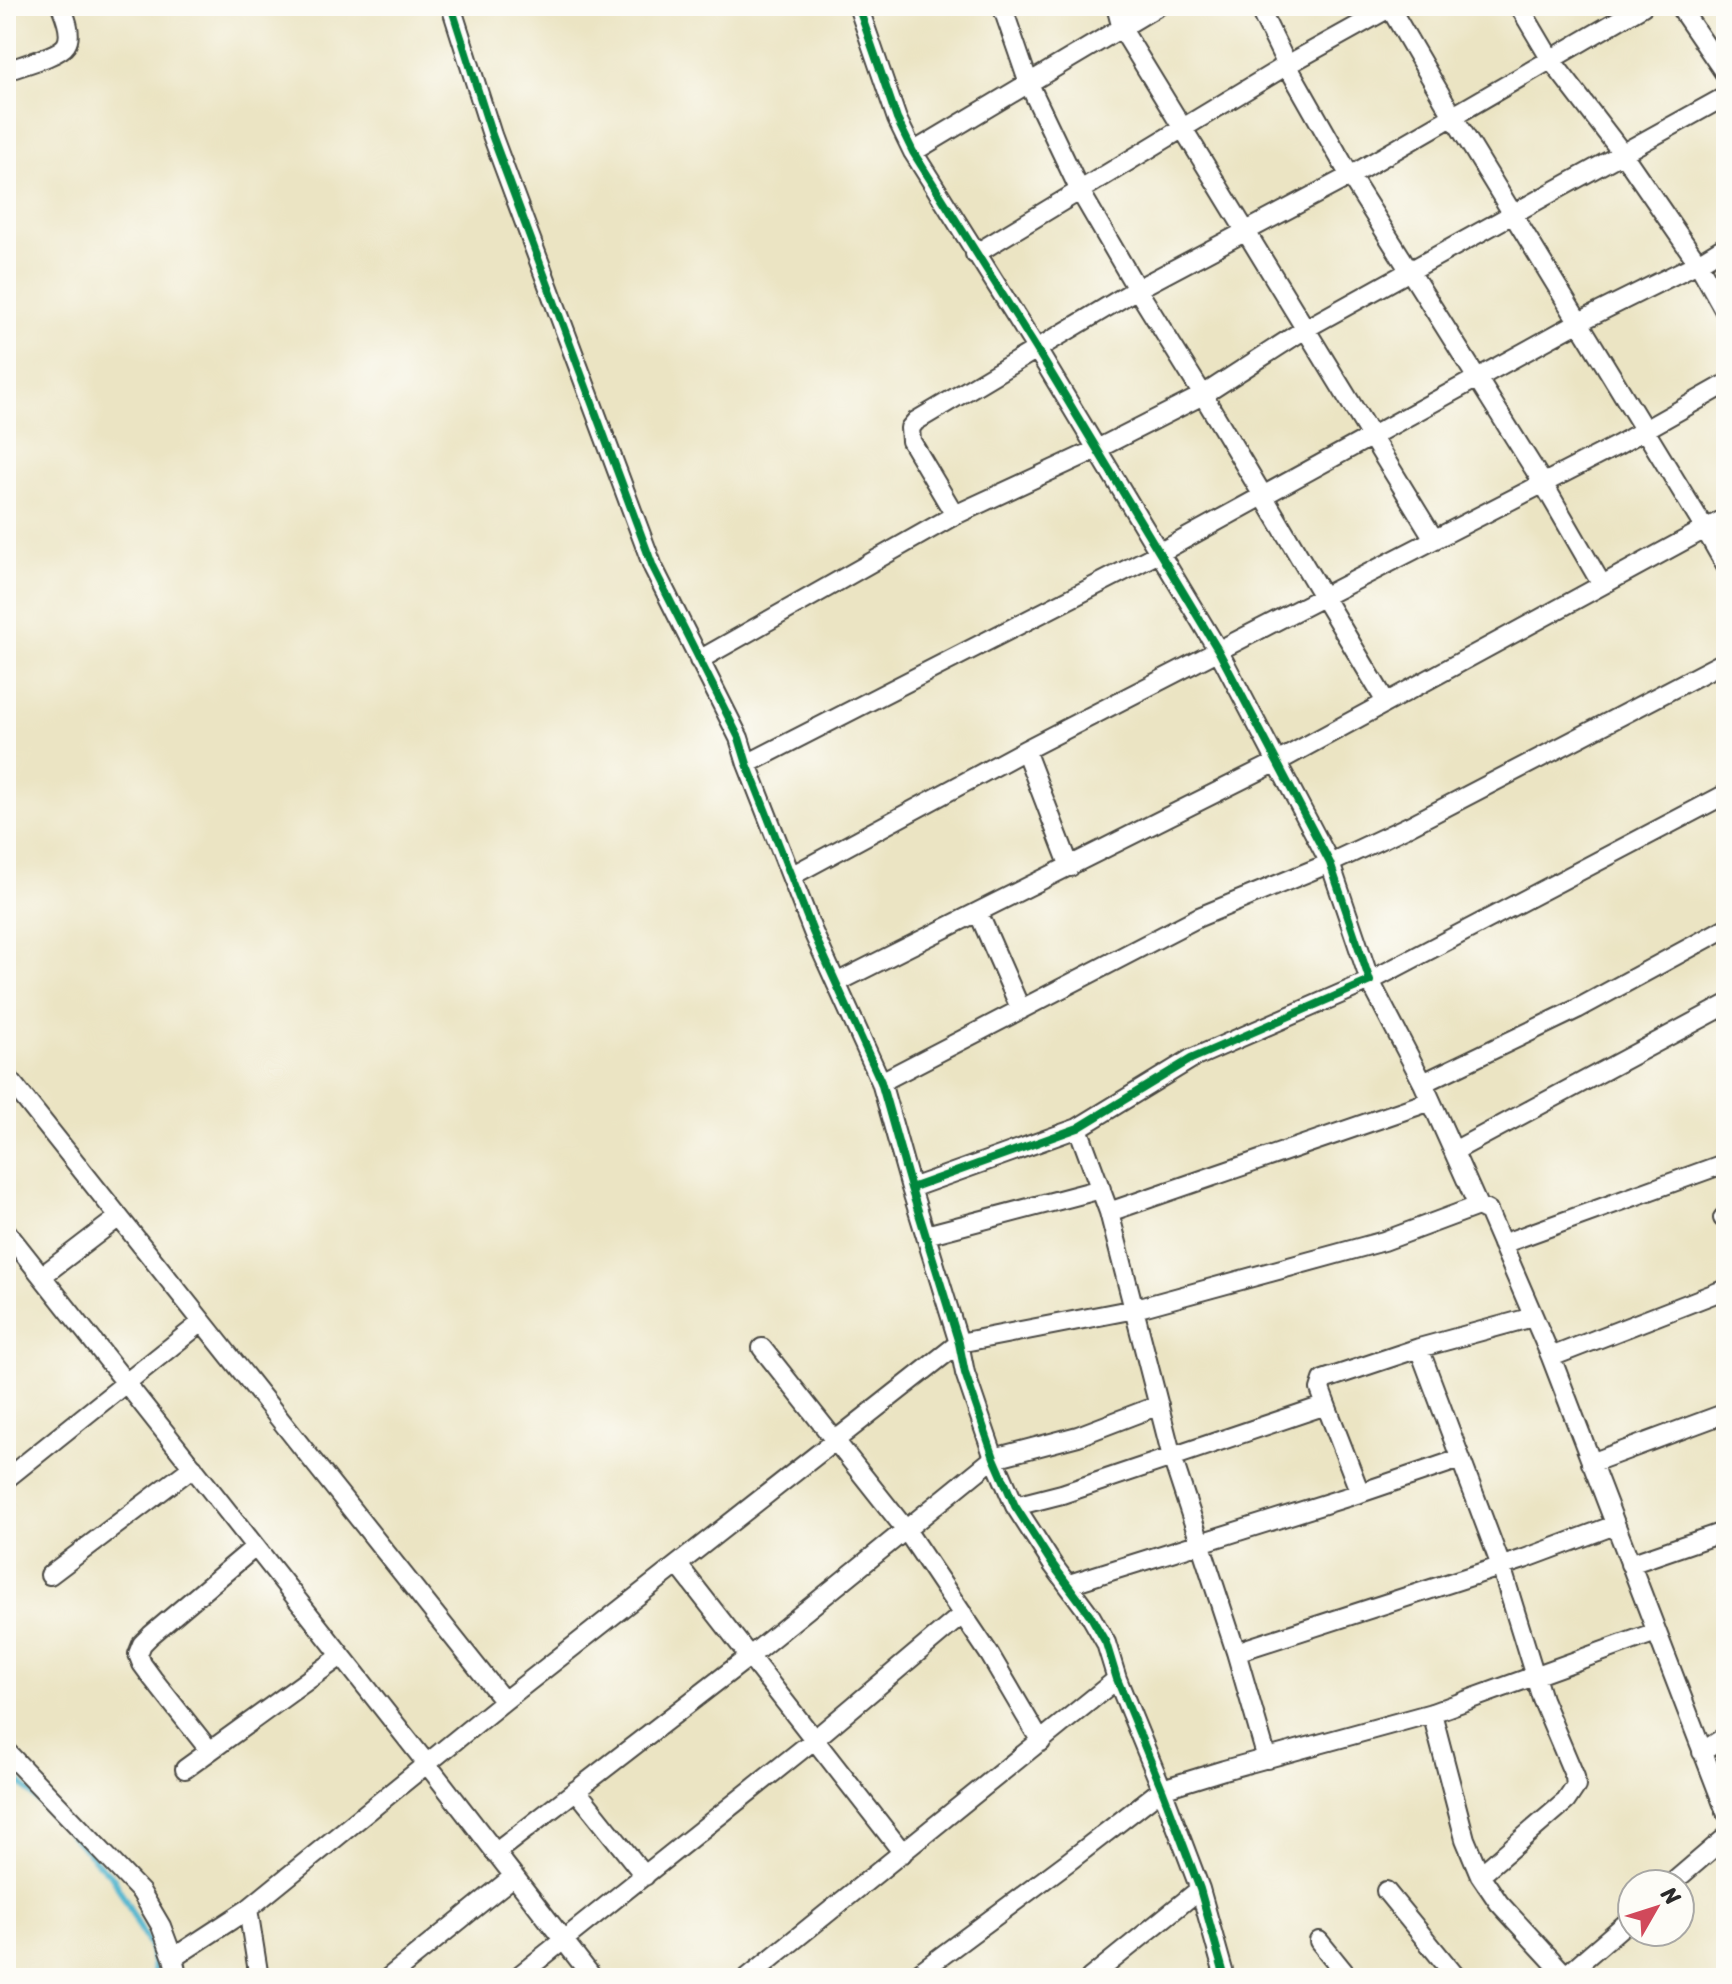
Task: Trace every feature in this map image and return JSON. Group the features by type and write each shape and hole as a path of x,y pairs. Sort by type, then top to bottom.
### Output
{"street":[{"path":"6,71 58,52 66,45 68,35 61,6"},
{"path":"451,6 492,135 653,567 739,738 813,932 881,1082 959,1343 965,1373 994,1458 1015,1506 1106,1643 1117,1679 1200,1889 1225,1978"},
{"path":"858,6 897,119 913,152 1036,348 1218,650 1330,863 1370,981 1427,1092 1478,1206 1488,1211 1551,1357 1726,1812"},
{"path":"1002,6 1029,84 1080,191 1386,702"},
{"path":"1116,6 1122,29 1434,539"},
{"path":"913,152 1158,6"},
{"path":"1258,6 1287,65 1350,176 1543,483 1602,585"},
{"path":"1519,6 1551,60 1623,154 1698,263 1726,313"},
{"path":"955,515 911,441 910,428 916,421 1137,289 1350,176 1643,6"},
{"path":"1679,6 1726,75"},
{"path":"975,254 1287,65 1391,7 1453,116 1726,566"},
{"path":"699,660 955,515 1095,450 1203,395 1305,329 1726,96"},
{"path":"747,764 1159,553 1579,322 1726,246"},
{"path":"791,876 1025,750 1543,483 1726,384"},
{"path":"836,983 1277,762 1726,518"},
{"path":"881,1082 1199,917 1330,863 1409,826 1726,661"},
{"path":"1025,750 1070,867"},
{"path":"911,1188 1078,1128 1191,1059 1370,981 1726,794"},
{"path":"978,912 1021,1010"},
{"path":"1109,1212 1427,1092 1726,928"},
{"path":"1454,1151 1726,1005"},
{"path":"6,1075 504,1701"},
{"path":"1078,1128 1109,1212 1172,1457 1236,1652 1267,1759"},
{"path":"1502,1244 1726,1163"},
{"path":"926,1235 1101,1189"},
{"path":"173,1958 248,1909 504,1701 959,1343 1135,1309 1384,1241 1478,1206"},
{"path":"42,1276 119,1217"},
{"path":"6,1231 593,1978"},
{"path":"1551,1357 1726,1289"},
{"path":"1360,1493 1320,1389 1323,1380 1419,1348 1533,1317"},
{"path":"6,1479 202,1322"},
{"path":"762,1348 906,1530 990,1655 1041,1742"},
{"path":"1419,1348 1501,1566 1534,1676 1575,1777 1576,1786 1566,1801 1480,1875"},
{"path":"495,1853 750,1656 994,1458 1078,1436 1159,1405"},
{"path":"1015,1506 1062,1494 1326,1405"},
{"path":"1591,1463 1726,1413"},
{"path":"1069,1584 1460,1459"},
{"path":"50,1575 193,1467"},
{"path":"1236,1652 1501,1566 1615,1525"},
{"path":"1630,1564 1726,1531"},
{"path":"210,1751 153,1679 138,1654 151,1635 255,1547"},
{"path":"678,1565 903,1853"},
{"path":"516,1978 815,1739 963,1614"},
{"path":"912,1978 1162,1789 1432,1713 1656,1632"},
{"path":"185,1769 341,1656"},
{"path":"747,1978 1117,1679"},
{"path":"1432,1713 1465,1839 1480,1875 1499,1903 1567,1976 1616,1932"},
{"path":"1702,1752 1726,1736"},
{"path":"6,1751 141,1892 161,1926 178,1978"},
{"path":"576,1790 645,1876"},
{"path":"1690,1868 1726,1837"},
{"path":"388,1978 514,1876"},
{"path":"1090,1978 1200,1889"},
{"path":"1386,1891 1457,1978"},
{"path":"248,1909 259,1978"},
{"path":"1319,1941 1349,1978"}],"waterway":[{"path":"6,1768 114,1879 151,1949 155,1978"}],"cycle path":[{"path":"451,6 492,135 653,567 739,738 813,932 881,1082 959,1343 965,1373 994,1458 1015,1506 1106,1643 1117,1679 1200,1889 1225,1978"},
{"path":"858,6 897,119 913,152 1036,348 1218,650 1330,863 1370,981 1191,1059 1078,1128 911,1188"}]}
